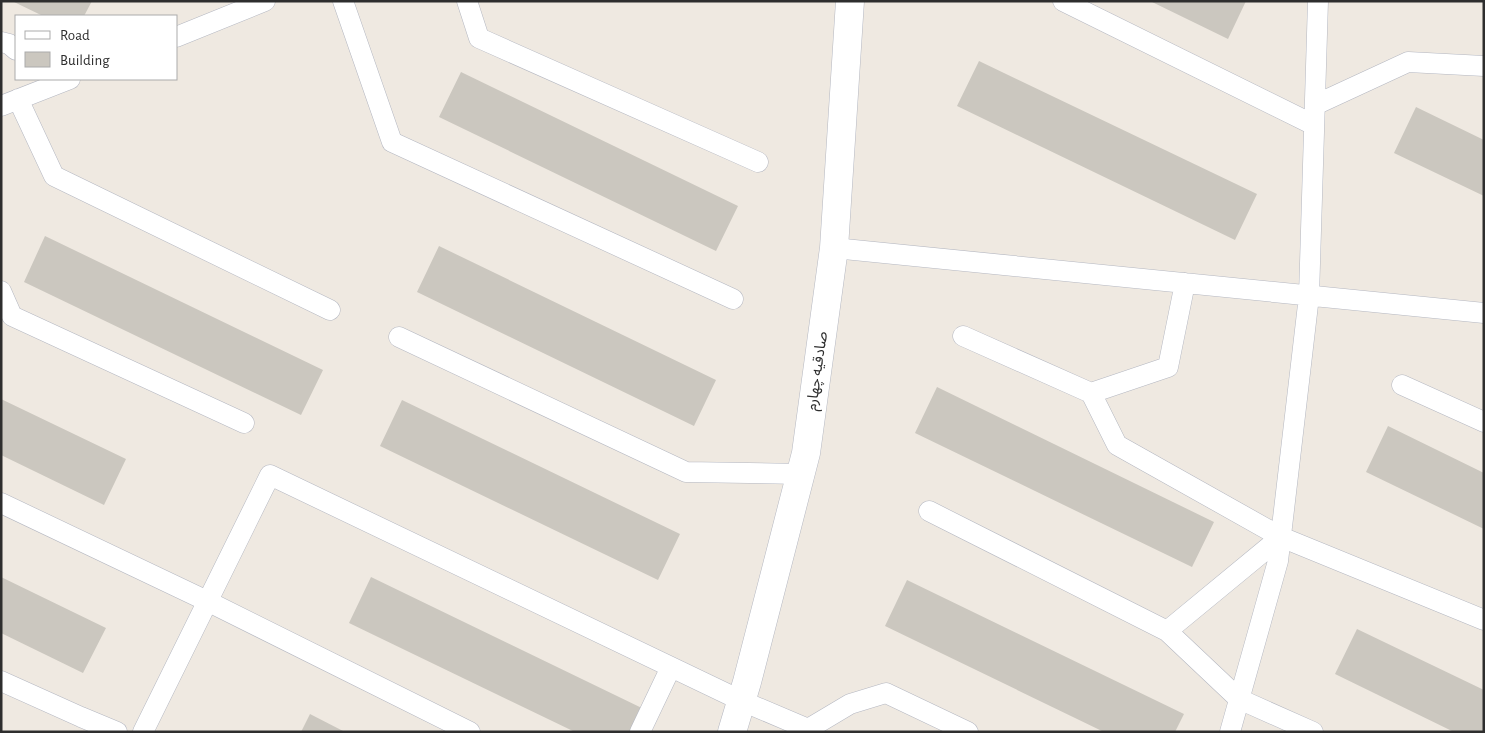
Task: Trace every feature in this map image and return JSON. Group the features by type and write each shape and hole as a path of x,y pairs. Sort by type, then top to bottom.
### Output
{"street":[{"path":"178,35 219,10 266,1"},
{"path":"343,1 392,142 733,299"},
{"path":"468,1 479,38 758,162"},
{"name":"صادقیه چهارم","path":"732,732 742,701 806,453 834,248 850,1"},
{"path":"1063,1 1314,125"},
{"path":"1230,732 1278,561 1281,537 1309,296 1318,1"},
{"path":"1,42 9,44 15,49"},
{"path":"1315,105 1408,62 1484,66"},
{"path":"57,81 10,103 54,176 330,310"},
{"path":"834,248 1484,313"},
{"path":"1091,393 1168,366 1185,283"},
{"path":"1,291 12,316 244,423"},
{"path":"963,336 1091,393 1117,445 1281,537 1484,620"},
{"path":"399,337 686,472 801,474"},
{"path":"1402,385 1484,422"},
{"path":"143,732 270,475 742,701 808,730 850,704 886,693 968,732"},
{"path":"1,503 207,601 470,732"},
{"path":"929,511 1168,630 1239,699 1313,732"},
{"path":"1168,630 1281,537"},
{"path":"640,732 671,667"},
{"path":"1,681 81,718 117,732"}],"building":[{"path":"12,1 92,1 85,15 41,15"},
{"path":"1150,1 1246,1 1228,39"},
{"path":"979,61 1257,194 1235,240 957,106"},
{"path":"461,72 738,206 716,251 439,117"},
{"path":"1416,107 1484,140 1484,196 1394,153"},
{"path":"45,236 323,370 301,415 24,282"},
{"path":"439,246 716,380 694,426 417,292"},
{"path":"937,387 1214,522 1192,567 915,433"},
{"path":"1,399 126,459 104,505 1,455"},
{"path":"402,400 680,534 658,580 380,446"},
{"path":"1388,426 1484,473 1484,529 1366,472"},
{"path":"1,577 106,628 83,673 1,633"},
{"path":"371,577 648,711 638,732 575,732 349,623"},
{"path":"907,580 1184,714 1175,732 1104,732 885,626"},
{"path":"1357,629 1484,690 1484,732 1454,732 1335,674"},
{"path":"310,714 345,732 301,732"}]}
